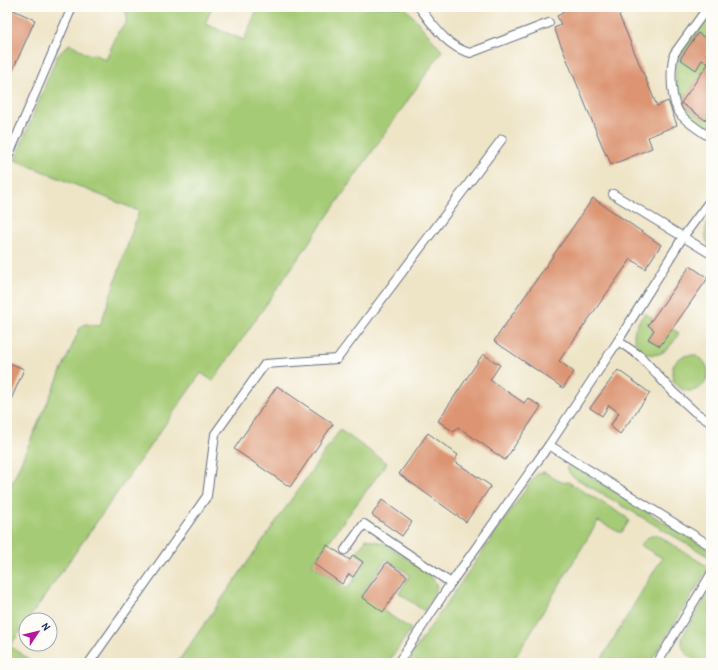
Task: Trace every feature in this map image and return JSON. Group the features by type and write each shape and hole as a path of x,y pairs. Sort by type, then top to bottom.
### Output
{"lane":[{"path":"7,159 70,12 67,7"},
{"path":"419,7 438,32 460,51 470,53 550,23"},
{"path":"708,7 674,54 672,63 672,77 674,102 680,114 711,138"},
{"path":"89,663 207,496 215,434 265,364 337,359 502,139"},
{"path":"613,194 711,254"},
{"path":"398,663 451,583 549,445 618,341 683,237 711,199"},
{"path":"618,341 640,356 673,392 695,412 711,423"},
{"path":"549,445 711,546"},
{"path":"344,550 364,524 451,583"},
{"path":"657,663 711,574"}],"green space":[{"path":"123,7 212,7 205,24 244,40 258,7 405,7 442,51 213,381 201,373 34,612 18,612 18,634 10,646 34,663 7,663 7,494 80,328 85,324 100,326 139,211 15,160 57,56 69,44 86,54 95,54 106,60 118,32 126,23 127,14"},
{"path":"711,9 711,42 698,33 680,59 696,70 702,60 708,64 681,103 704,120 711,111 711,129 708,129 693,119 683,109 678,96 676,67 679,54"},
{"path":"711,216 711,249 708,245 705,232"},
{"path":"645,313 653,319 654,330 648,339 660,346 672,329 679,333 668,348 658,354 653,355 644,352 636,345 634,340 635,329"},
{"path":"694,355 703,360 707,366 707,380 703,386 694,391 686,391 677,386 673,380 672,369 677,360 683,356"},
{"path":"340,430 387,463 312,564 347,589 367,561 356,554 366,539 386,544 430,574 437,587 424,611 399,593 410,575 386,559 361,596 411,629 388,663 177,663"},
{"path":"569,464 711,551 711,558 572,476 566,468"},
{"path":"543,472 558,481 565,483 568,482 626,517 629,521 622,532 619,532 598,521 512,663 410,663 410,658 418,645 532,480 537,474"},
{"path":"657,535 705,565 708,565 711,561 711,564 650,663 599,663 662,558 640,545 647,538"},
{"path":"711,589 711,659 694,659 690,657 683,649 682,637"}],"building":[{"path":"7,7 35,20 7,83"},
{"path":"571,7 629,7 630,11 619,15 657,106 668,101 677,125 648,137 652,148 611,165 554,28 561,25 557,16 563,13 562,11"},
{"path":"698,33 711,42 711,47 706,54 711,57 711,111 705,120 681,103 708,64 702,60 696,70 680,59"},
{"path":"593,198 661,245 645,269 631,259 559,361 574,372 563,388 494,341"},
{"path":"690,266 708,278 660,346 648,339 654,330 648,325"},
{"path":"483,354 500,365 490,380 524,403 528,398 541,407 505,460 458,427 454,432 438,421"},
{"path":"7,362 24,369 7,409"},
{"path":"618,370 650,393 620,434 610,426 619,413 609,405 602,416 590,408"},
{"path":"277,386 333,424 290,487 234,449"},
{"path":"428,433 458,455 454,461 491,486 466,522 399,474"},
{"path":"382,500 412,522 402,536 372,515"},
{"path":"327,545 350,560 353,555 363,562 353,577 349,574 342,584 314,564"},
{"path":"387,562 407,576 383,612 362,597"}]}
